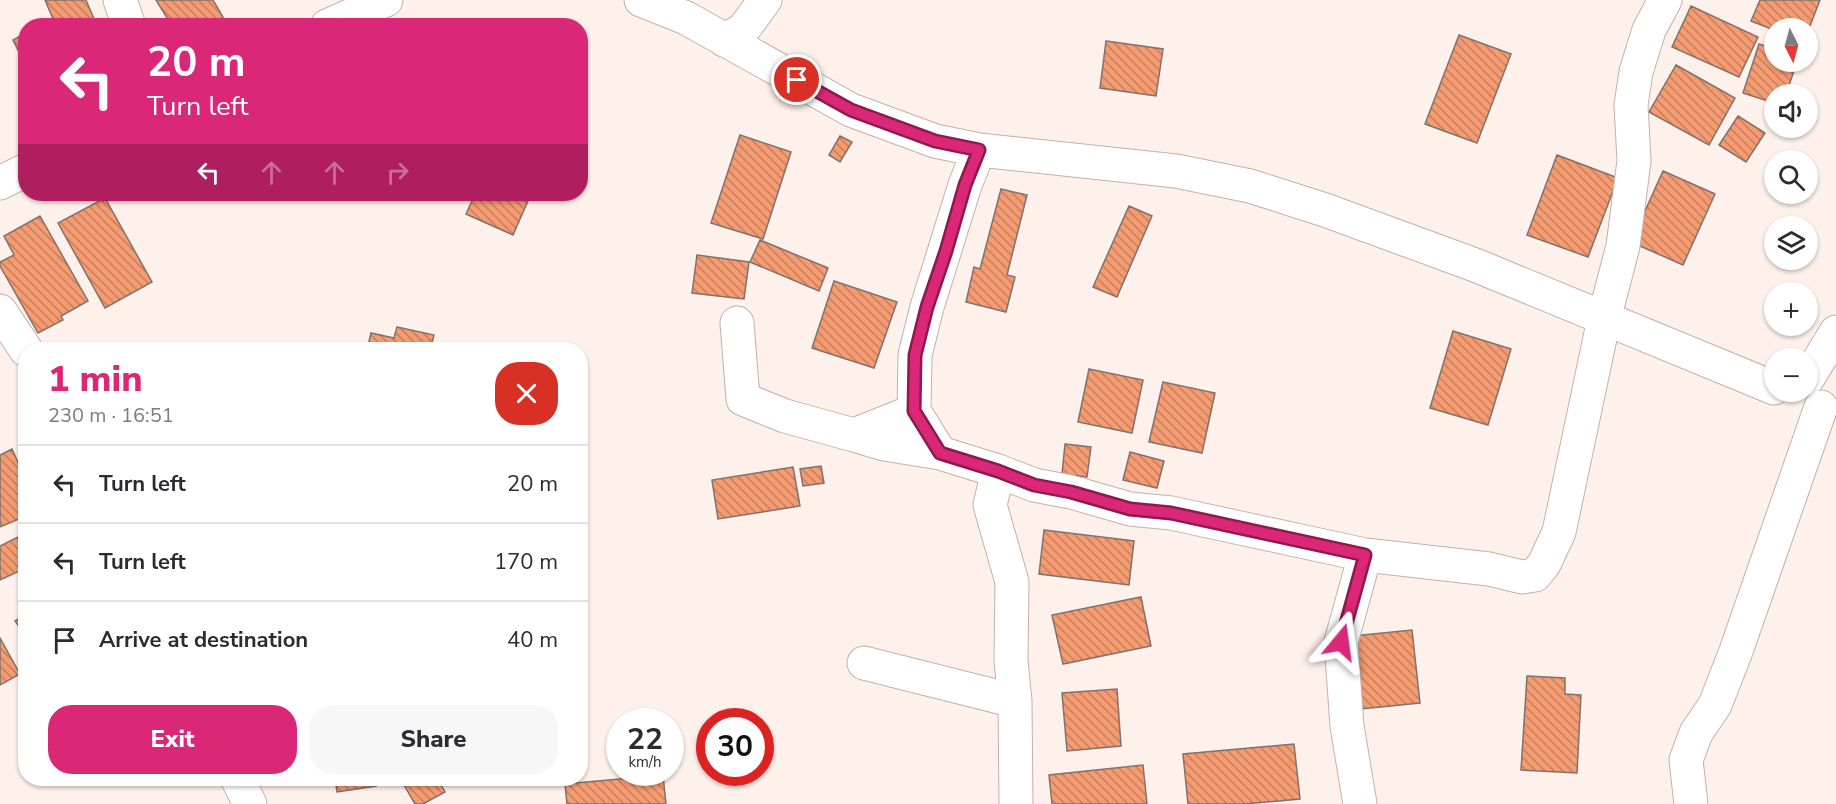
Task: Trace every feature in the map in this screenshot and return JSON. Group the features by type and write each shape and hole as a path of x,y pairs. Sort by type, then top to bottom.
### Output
{"street":[{"path":"120,0 126,18"},
{"path":"345,18 386,0"},
{"path":"641,0 686,18 851,110 935,141 979,150 1176,171 1250,186 1324,210 1475,265 1604,319 1764,381"},
{"path":"724,40 743,30 765,0"},
{"path":"737,323 744,399 785,416 884,444 940,453 1034,485 1071,492 1130,509 1171,513 1365,555 1489,569 1522,577 1535,574 1544,564 1559,532 1604,319 1623,246 1634,161 1631,105 1636,72 1649,30 1665,0"},
{"path":"940,453 914,411 915,355 927,307 965,185 979,150"},
{"path":"0,183 18,174"},
{"path":"0,311 21,342"},
{"path":"1818,366 1836,332"},
{"path":"1691,804 1686,760 1696,733 1715,705 1736,651 1800,402"},
{"path":"854,435 914,411"},
{"path":"998,471 990,505 1012,582 1011,661 1015,701 1016,804"},
{"path":"1360,804 1347,726 1341,642 1365,555"},
{"path":"864,663 1015,701"},
{"path":"241,786 250,804"}],"building":[{"path":"45,0 86,0 94,18 53,18"},
{"path":"156,0 213,0 223,17 222,18 167,18"},
{"path":"1760,0 1820,0 1813,18 1764,18 1764,26 1751,21"},
{"path":"1691,6 1758,37 1739,77 1672,47"},
{"path":"1459,35 1511,54 1477,143 1425,124"},
{"path":"18,37 18,50 13,40"},
{"path":"1106,41 1163,49 1156,96 1100,88"},
{"path":"1759,44 1764,46 1764,72 1794,72 1789,84 1764,84 1764,100 1743,93"},
{"path":"1676,65 1735,98 1709,145 1649,112"},
{"path":"1738,116 1764,132 1746,162 1719,145"},
{"path":"740,135 791,152 763,239 711,223"},
{"path":"840,136 852,142 840,162 829,155"},
{"path":"1557,155 1618,178 1588,257 1527,235"},
{"path":"1663,171 1715,194 1683,265 1631,242"},
{"path":"1001,189 1027,195 1007,275 1015,277 1006,312 966,302 974,267 980,269"},
{"path":"99,201 107,201 152,282 105,308 58,223"},
{"path":"472,201 528,201 513,235 466,214"},
{"path":"1129,206 1152,216 1117,297 1093,287"},
{"path":"40,216 88,301 61,316 63,320 38,333 0,266 0,262 14,255 4,236"},
{"path":"760,240 828,268 819,291 750,262"},
{"path":"697,255 749,262 744,299 692,293"},
{"path":"834,281 897,302 874,368 812,348"},
{"path":"397,327 434,335 432,342 369,342 371,333 394,338"},
{"path":"1453,331 1511,349 1488,425 1430,408"},
{"path":"1089,369 1143,380 1132,433 1078,422"},
{"path":"1163,382 1215,393 1202,453 1149,442"},
{"path":"1065,444 1091,447 1087,477 1062,474"},
{"path":"12,449 18,462 18,519 0,527 0,455"},
{"path":"1130,452 1164,461 1157,488 1123,480"},
{"path":"821,466 824,483 803,486 800,469"},
{"path":"793,467 800,506 718,519 712,480"},
{"path":"1044,530 1134,541 1129,585 1039,574"},
{"path":"18,537 18,572 0,580 0,546"},
{"path":"1141,597 1151,646 1063,664 1052,615"},
{"path":"1412,630 1420,703 1361,709 1353,636"},
{"path":"0,638 18,670 18,675 0,685"},
{"path":"1527,676 1565,678 1565,694 1581,695 1577,773 1521,770"},
{"path":"1117,689 1121,746 1067,751 1062,693"},
{"path":"1294,744 1300,799 1244,804 1188,804 1183,754"},
{"path":"1143,765 1147,804 1052,804 1049,775"},
{"path":"606,780 606,786 664,786 666,804 567,804 565,786 588,786 588,782"},
{"path":"336,786 376,786 337,792"},
{"path":"405,786 442,786 445,792 423,804 415,804"}],"route":[{"path":"797,80 851,110 935,141 979,150 965,185 927,307 915,355 914,411 940,453 1034,485 1071,492 1130,509 1171,513 1365,555 1341,642"}]}
